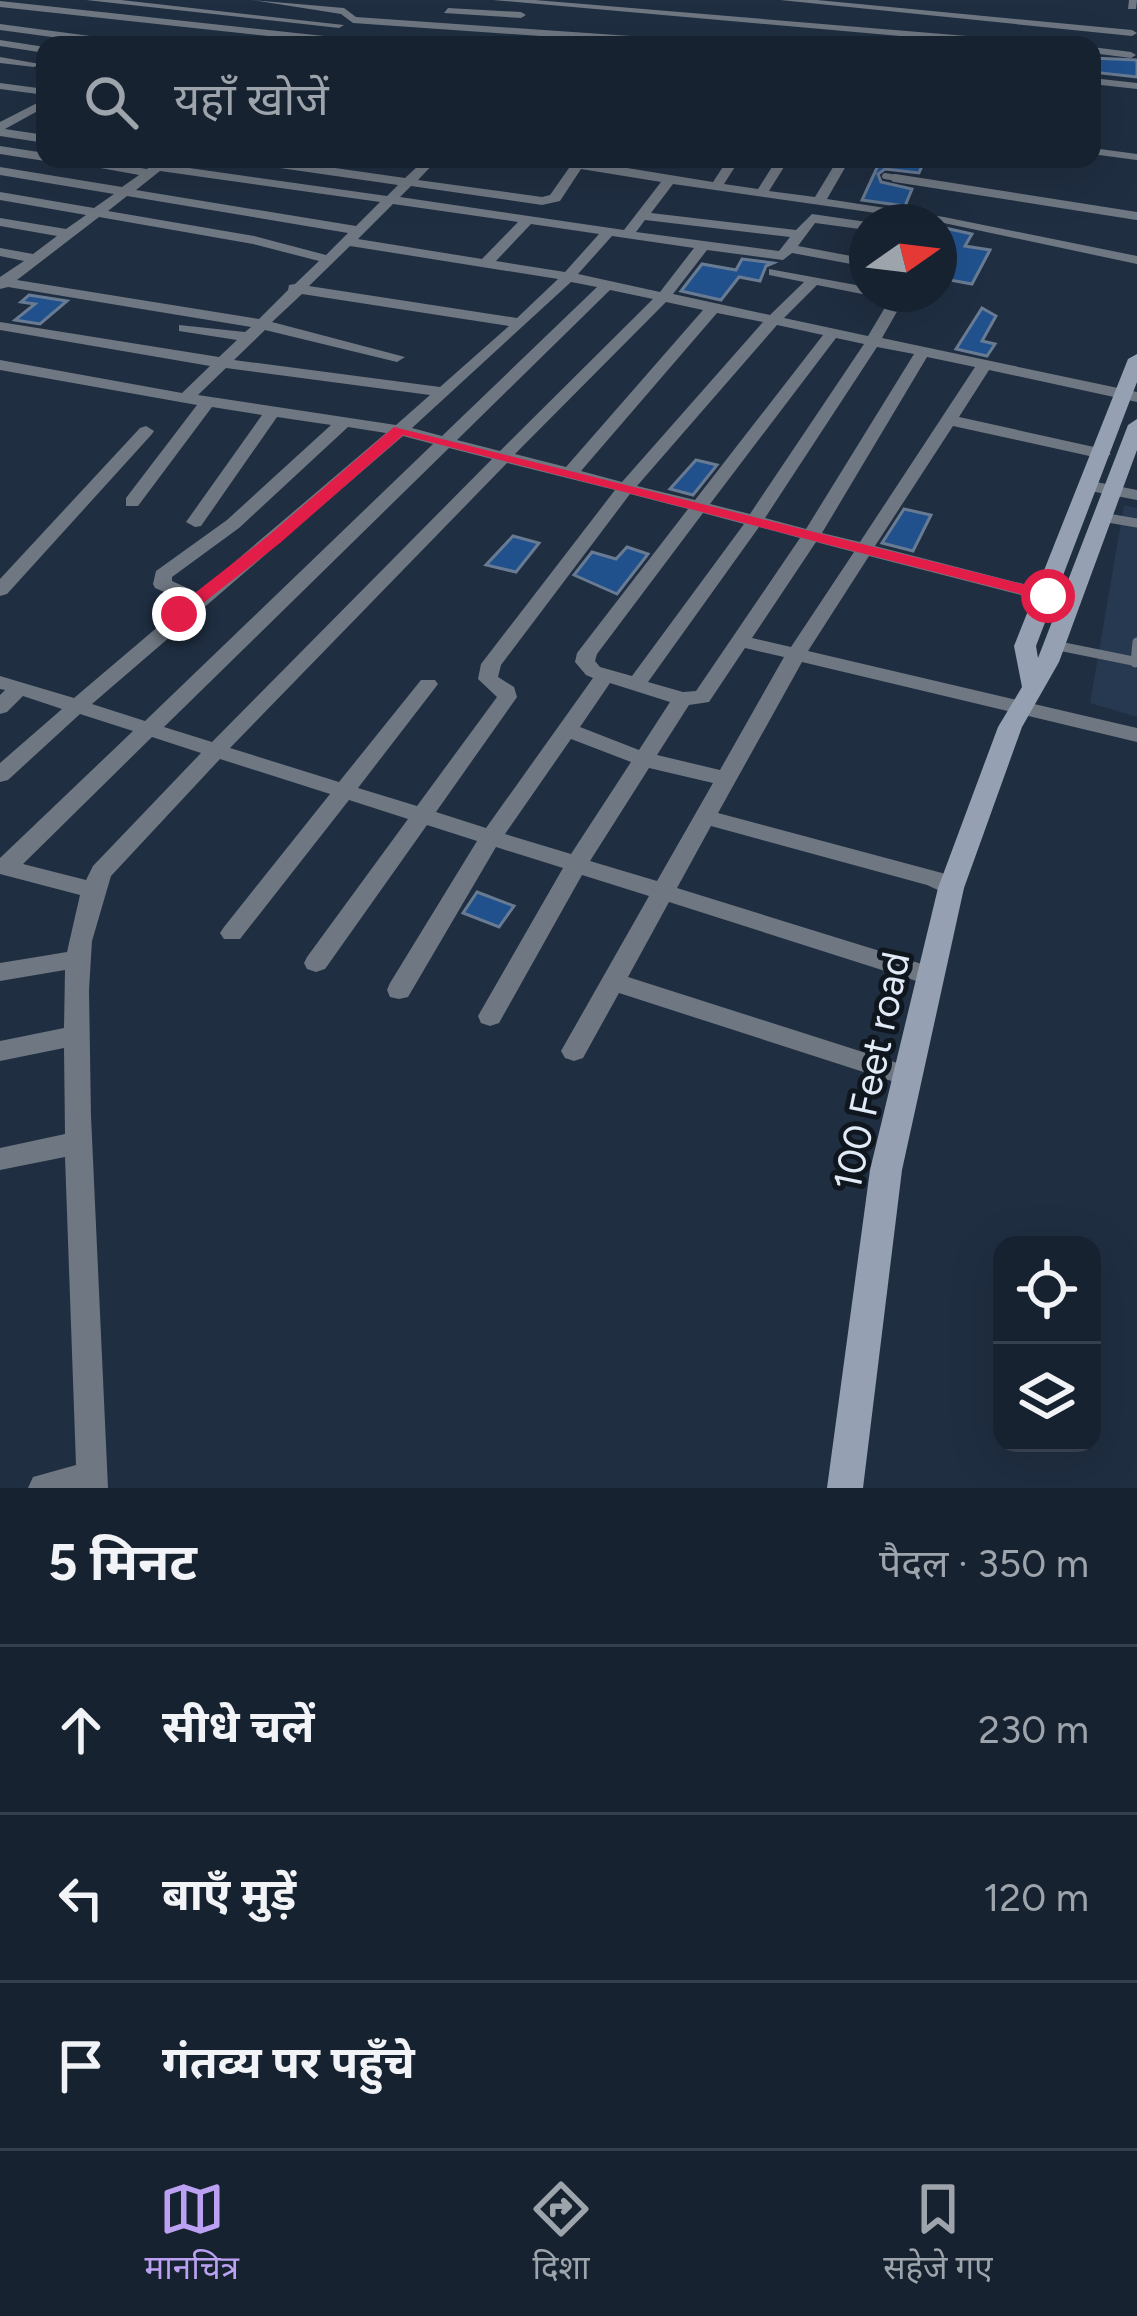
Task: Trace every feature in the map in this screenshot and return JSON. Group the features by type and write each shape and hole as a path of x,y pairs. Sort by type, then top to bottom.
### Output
{"street":[{"path":"91,0 242,16 605,36"},
{"path":"242,16 258,0 344,11 344,22 329,36"},
{"path":"498,0 581,3 810,36"},
{"path":"764,30 782,0 909,5 948,14 1073,21 1132,33"},
{"path":"948,14 959,0"},
{"path":"0,4 260,36"},
{"path":"442,26 450,5 764,30 943,36"},
{"path":"886,36 909,5"},
{"path":"1101,44 1116,17"},
{"path":"1067,36 1073,21"},
{"path":"0,27 70,36"},
{"path":"0,41 20,29"},
{"path":"540,36 542,31"},
{"path":"215,36 224,32"},
{"path":"0,41 36,48"},
{"path":"1101,52 1131,55"},
{"path":"0,60 34,64"},
{"path":"1101,82 1137,86"},
{"path":"0,86 36,91"},
{"path":"0,129 36,107"},
{"path":"28,111 36,112"},
{"path":"0,129 36,137"},
{"path":"0,150 36,156"},
{"path":"2,283 156,168"},
{"path":"185,168 774,256 795,242 812,218 849,223"},
{"path":"308,168 550,200 575,168"},
{"path":"186,398 422,168"},
{"path":"605,168 849,207"},
{"path":"44,1488 92,1483 76,1035 78,959 92,890 101,872 503,457 666,299 698,244 703,221 729,168"},
{"path":"762,192 777,168"},
{"path":"819,201 839,168"},
{"path":"0,171 569,277 1131,396"},
{"path":"627,235 671,178"},
{"path":"0,196 326,259"},
{"path":"641,216 703,221 849,257"},
{"path":"487,262 527,220"},
{"path":"0,222 70,235"},
{"path":"957,227 1137,260"},
{"path":"0,775 197,599 274,540 443,392 569,277 609,231"},
{"path":"0,252 37,259"},
{"path":"774,272 849,287"},
{"path":"316,963 508,697 488,679 491,664 625,488 772,320 814,280"},
{"path":"2,283 260,324 398,357"},
{"path":"3,867 605,287"},
{"path":"294,288 518,323"},
{"path":"569,474 712,309"},
{"path":"635,686 756,523 876,340 887,312"},
{"path":"0,326 220,363 443,392"},
{"path":"184,328 247,337"},
{"path":"834,332 587,653 585,662 604,677 682,699 702,697 810,537 923,352"},
{"name":"100 Feet road","path":"1122,457 1137,359"},
{"path":"0,365 400,430 1071,602"},
{"path":"574,1051 796,653 984,366"},
{"path":"132,502 208,402"},
{"path":"195,522 273,411"},
{"path":"948,420 1122,457"},
{"path":"197,599 162,584 163,575 233,524 344,422"},
{"name":"100 Feet road","path":"1026,695 1025,646 1137,426"},
{"path":"0,590 146,431"},
{"path":"1102,488 1137,495"},
{"name":"100 Feet road","path":"845,1488 886,1171 951,888 1026,695 1071,602 1102,517 1102,488"},
{"path":"233,524 274,540"},
{"path":"740,641 1026,695 1137,735"},
{"path":"399,990 490,839 604,677"},
{"path":"232,933 428,684"},
{"path":"0,707 9,686 929,976"},
{"path":"490,1016 576,865 682,699"},
{"path":"568,730 646,760 725,778"},
{"path":"703,816 934,879 951,888"},
{"path":"3,867 92,890"},
{"path":"0,973 78,959"},
{"path":"611,981 907,1076"},
{"path":"0,1051 76,1035"},
{"path":"0,1159 77,1143"}],"lane":[{"path":"1101,152 1137,157"},
{"path":"885,176 1137,215"},
{"path":"1102,517 1137,523"},
{"path":"1054,645 1135,663 1137,642"}],"shaded area":[{"path":"1124,505 1137,508 1137,717 1090,703"}],"building":[{"path":"1101,58 1137,60 1137,77 1101,73"},
{"path":"877,168 921,168 919,173 885,169 878,174 881,182 912,189 906,204 862,200"},
{"path":"957,231 972,234 965,246 990,250 972,284 957,281"},
{"path":"742,259 773,263 766,266 760,281 739,277 721,300 681,291 702,264 736,270"},
{"path":"29,295 67,301 40,324 15,320 35,304 21,302"},
{"path":"982,308 996,316 982,341 995,344 987,356 956,349"},
{"path":"696,460 717,465 693,495 670,489"},
{"path":"904,509 931,515 913,551 882,543"},
{"path":"513,536 539,543 516,572 486,565"},
{"path":"627,547 648,554 617,594 574,575 592,552 616,559"},
{"path":"477,892 514,906 499,927 463,913"}],"route":[{"path":"179,614 274,540 400,430 1048,596"}]}
